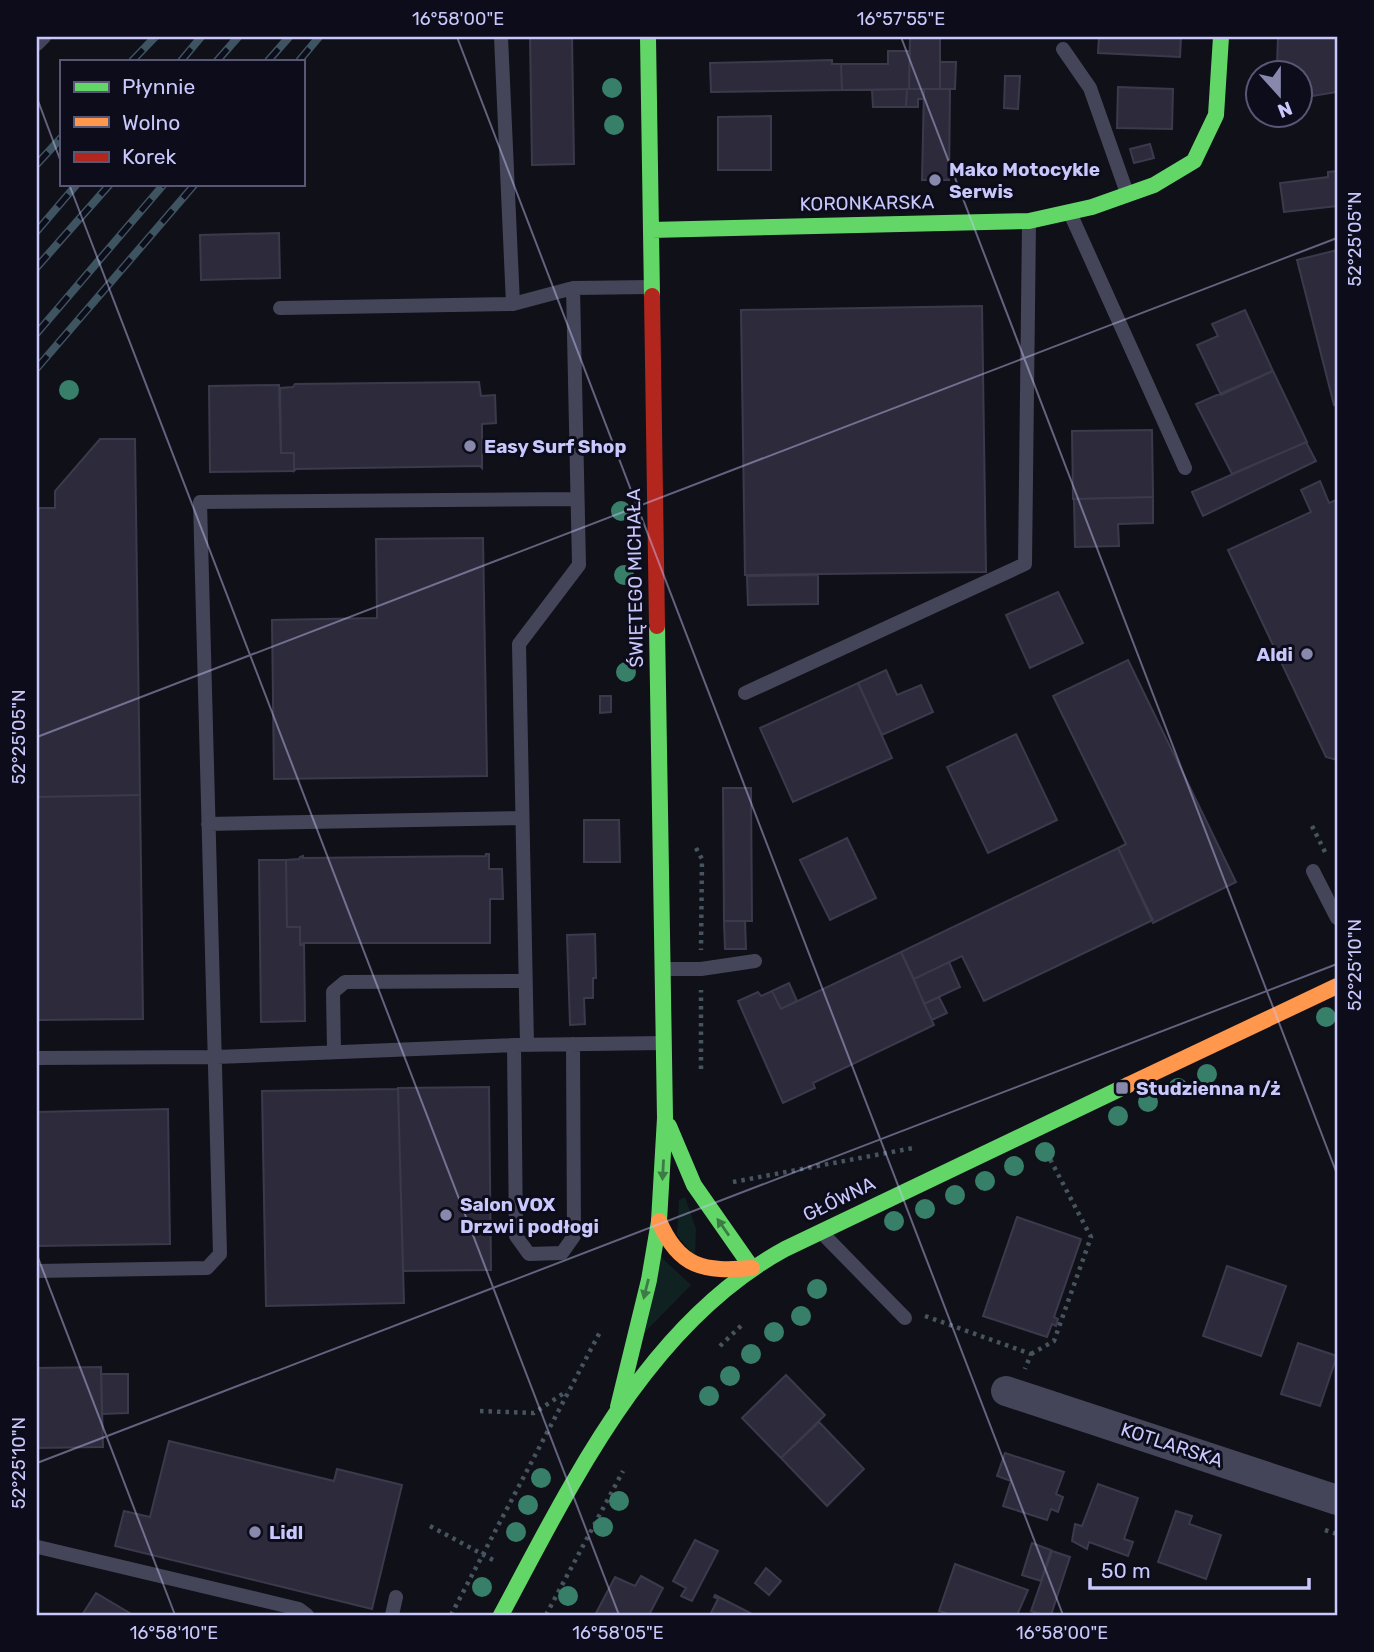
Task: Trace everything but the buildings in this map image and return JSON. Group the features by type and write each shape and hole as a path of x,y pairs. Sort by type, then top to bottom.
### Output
{"street":[{"name":"ŚWIĘTEGO MICHAŁA","path":"618,1407 649,1280 659,1222 665,1118 648,37"},
{"name":"KORONKARSKA","path":"651,230 1029,221 1069,212 1154,186 1194,161 1216,115 1221,37"},
{"name":"GŁÓWNA","path":"501,1615 543,1536 618,1407 649,1366 686,1325 752,1268 820,1231 1337,986"},
{"name":"ŚWIĘTEGO MICHAŁA","path":"665,1118 694,1185 752,1268"},
{"path":"659,1222 672,1250 700,1268 726,1271 752,1268"},
{"name":"KOTLARSKA","path":"1006,1391 1337,1500"}],"lane":[{"path":"37,44 44,37"},
{"path":"501,37 513,304"},
{"path":"1063,49 1090,88 1128,194"},
{"path":"1069,212 1185,468"},
{"path":"745,693 1025,564 1029,221"},
{"path":"281,308 513,304 573,288 652,287"},
{"path":"573,288 579,565 519,644 525,981 520,1045 516,1236 529,1254 562,1253 574,1236 573,1044"},
{"path":"37,1271 207,1268 220,1254 200,502 577,499"},
{"path":"208,824 522,818"},
{"path":"1313,871 1337,918"},
{"path":"663,969 701,969 755,961"},
{"path":"334,1051 333,992 345,982 525,981"},
{"path":"37,1058 216,1057 520,1045 664,1044"},
{"path":"820,1231 905,1318"},
{"path":"38,1547 299,1609 307,1615"},
{"path":"392,1615 396,1597"}],"path":[{"path":"696,836 696,850 702,859 701,1074"},
{"path":"725,1183 915,1147"},
{"path":"1031,1354 1054,1341 1091,1237 1050,1159"},
{"path":"451,1615 601,1328"},
{"path":"480,1411 534,1413 568,1391"}],"green space":[{"path":"685,1197 696,1229 695,1257 677,1235 679,1200"},
{"path":"661,1257 691,1285 645,1332"}],"railway":[{"path":"133,60 155,37"},
{"path":"182,60 201,37"},
{"path":"218,60 238,37"},
{"path":"269,60 289,37"},
{"path":"300,60 319,37"},
{"path":"37,164 60,139"},
{"path":"37,231 75,186"},
{"path":"37,267 108,186"},
{"path":"37,333 162,186"},
{"path":"37,368 193,186"}],"traffic: fast":[{"path":"648,37 652,296"},
{"path":"651,230 1029,221 1092,207 1154,185 1194,161 1216,115 1221,37"},
{"path":"618,1407 649,1280 659,1221 665,1118 657,626"},
{"path":"501,1615 556,1513 618,1411 653,1363 692,1319 736,1281 785,1249 1128,1085"},
{"path":"669,1126 694,1185 752,1268"}],"traffic: slow":[{"path":"1128,1085 1337,986"},
{"path":"659,1221 675,1249 695,1264 720,1269 752,1268"}],"traffic: jam":[{"path":"652,296 657,626"}],"place":[{"name":"Mako Motocykle Serwis","path":"935,180"},
{"name":"Easy Surf Shop","path":"470,446"},
{"name":"Aldi","path":"1307,654"},
{"name":"Studzienna n/ż","path":"1122,1088"},
{"name":"Salon VOX Drzwi i podłogi","path":"446,1215"},
{"name":"Lidl","path":"255,1532"}]}
